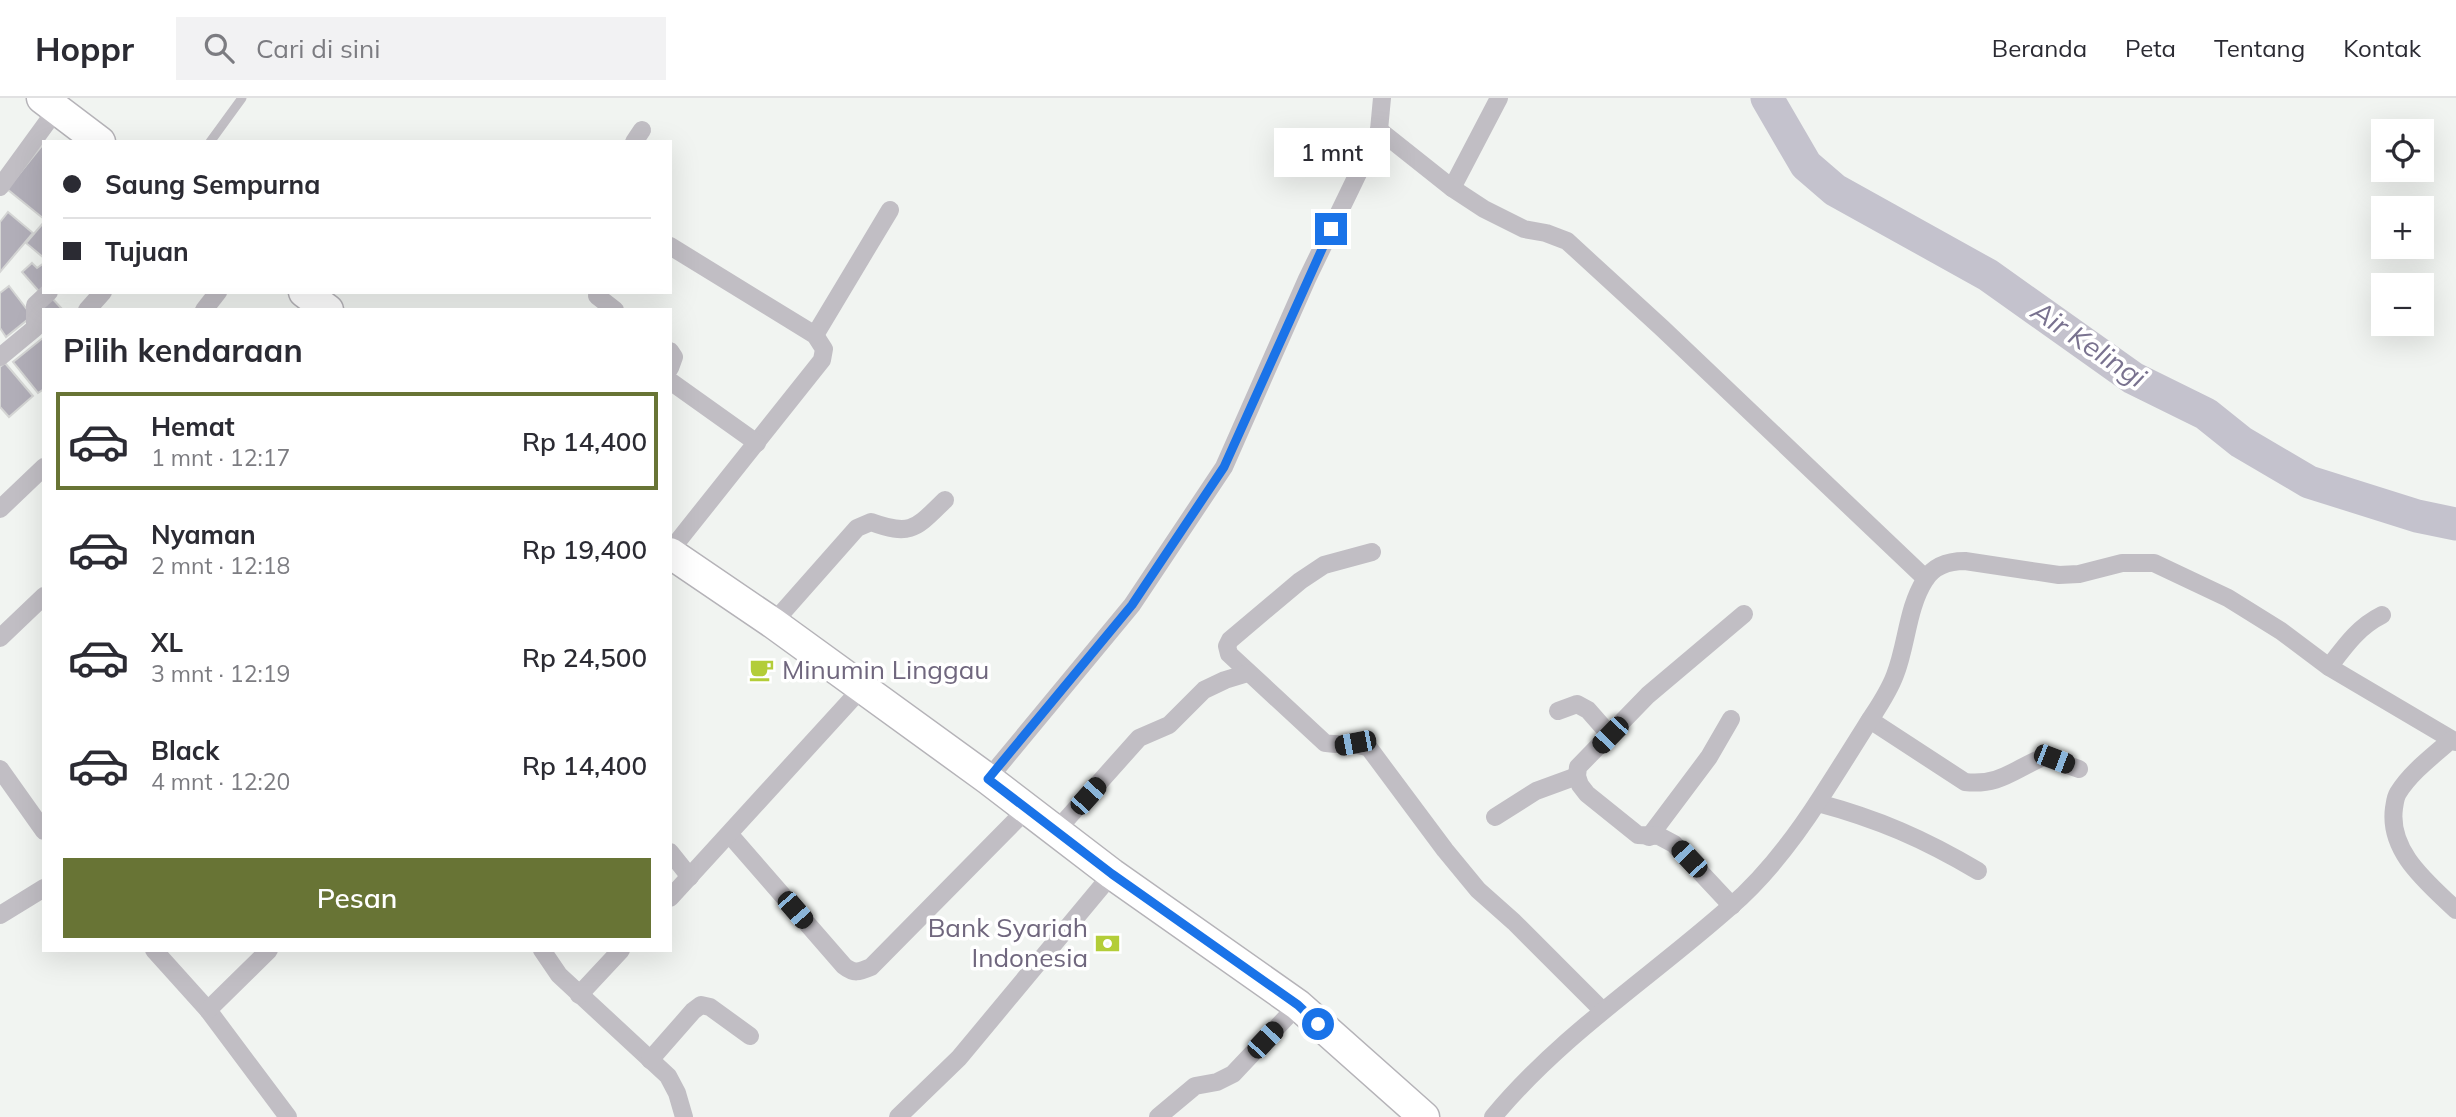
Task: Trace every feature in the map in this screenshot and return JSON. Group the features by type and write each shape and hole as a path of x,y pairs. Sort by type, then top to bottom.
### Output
{"highway":[{"path":"49,104 97,140"},
{"path":"672,553 774,623 988,779 1112,874 1298,1005 1421,1116"}],"street":[{"path":"988,779 1132,605 1224,467 1307,279 1378,130 1382,98"},
{"path":"1452,188 1499,98"},
{"path":"0,187 49,104"},
{"path":"1378,130 1452,188 1484,209 1524,229 1567,241 1925,578"},
{"path":"815,335 890,210"},
{"path":"672,247 815,335 824,349 822,360 672,549"},
{"path":"0,357 35,328 35,305 47,294"},
{"path":"89,308 101,294"},
{"path":"206,308 216,294"},
{"path":"595,299 611,308"},
{"path":"672,382 757,443"},
{"path":"0,509 42,469"},
{"path":"774,623 856,528 871,522 897,530 910,529 919,525 945,499"},
{"path":"1372,552 1324,565 1300,581 1230,640 1227,646 1229,654 1325,743 1339,746 1355,743 1369,748 1478,890 1602,1010"},
{"path":"1493,1117 1535,1072 1602,1010 1732,906 1768,869 1818,803 1895,677 1917,597 1925,578 1938,566 1952,561 2059,575 2079,574 2122,563 2154,563 2235,602 2281,631 2329,667 2454,741 2414,773 2396,795 2393,819 2398,842 2410,863 2456,910"},
{"path":"0,638 42,598"},
{"path":"1732,906 1674,844 1659,836 1638,835 1587,794 1577,776 1578,768 1648,695 1744,614"},
{"path":"2329,667 2365,624 2382,615"},
{"path":"1056,831 1139,738 1169,725 1204,690 1248,673"},
{"path":"672,896 861,689"},
{"path":"1558,711 1577,704 1588,710 1610,735"},
{"path":"1649,837 1709,757 1731,719"},
{"path":"1870,720 1965,782 2003,779 2045,757 2079,769"},
{"path":"0,769 42,828"},
{"path":"1495,817 1536,791 1577,776"},
{"path":"1818,803 1868,817 1911,834 1978,871"},
{"path":"730,835 844,966 859,972 871,967 1027,809"},
{"path":"672,854 690,877"},
{"path":"898,1117 959,1058 1112,874"},
{"path":"0,915 42,889"},
{"path":"156,952 208,1010 288,1117"},
{"path":"208,1010 267,952"},
{"path":"543,952 559,975 673,1084 684,1117"},
{"path":"579,995 619,952"},
{"path":"650,1060 701,1005 710,1006 750,1036"},
{"path":"1158,1117 1195,1086 1217,1082 1233,1074 1298,1005"}],"lane":[{"path":"211,140 242,98"}],"building":[{"path":"42,145 42,217 7,189"},
{"path":"8,212 33,233 0,272 0,222"},
{"path":"42,224 42,256 26,243"},
{"path":"32,263 37,268 42,264 43,296 22,272"},
{"path":"9,286 32,316 6,337 0,328 0,293"},
{"path":"50,296 61,308 42,308 42,320 37,312"},
{"path":"42,339 42,390 38,393 13,362"},
{"path":"5,363 33,396 9,417 0,407 0,367"}],"waterway":[{"name":"Air Kelingi","path":"1767,98 1806,165 1835,190 1988,275 2133,378 2206,414 2241,442 2309,482 2417,516 2456,524"}],"place":[{"name":"Minumin Linggau","path":"762,670"},
{"name":"Bank Syariah Indonesia","path":"1108,943"}],"route":[{"path":"1318,1024 1298,1005 1112,874 988,779 1132,605 1224,467 1331,229"}]}
